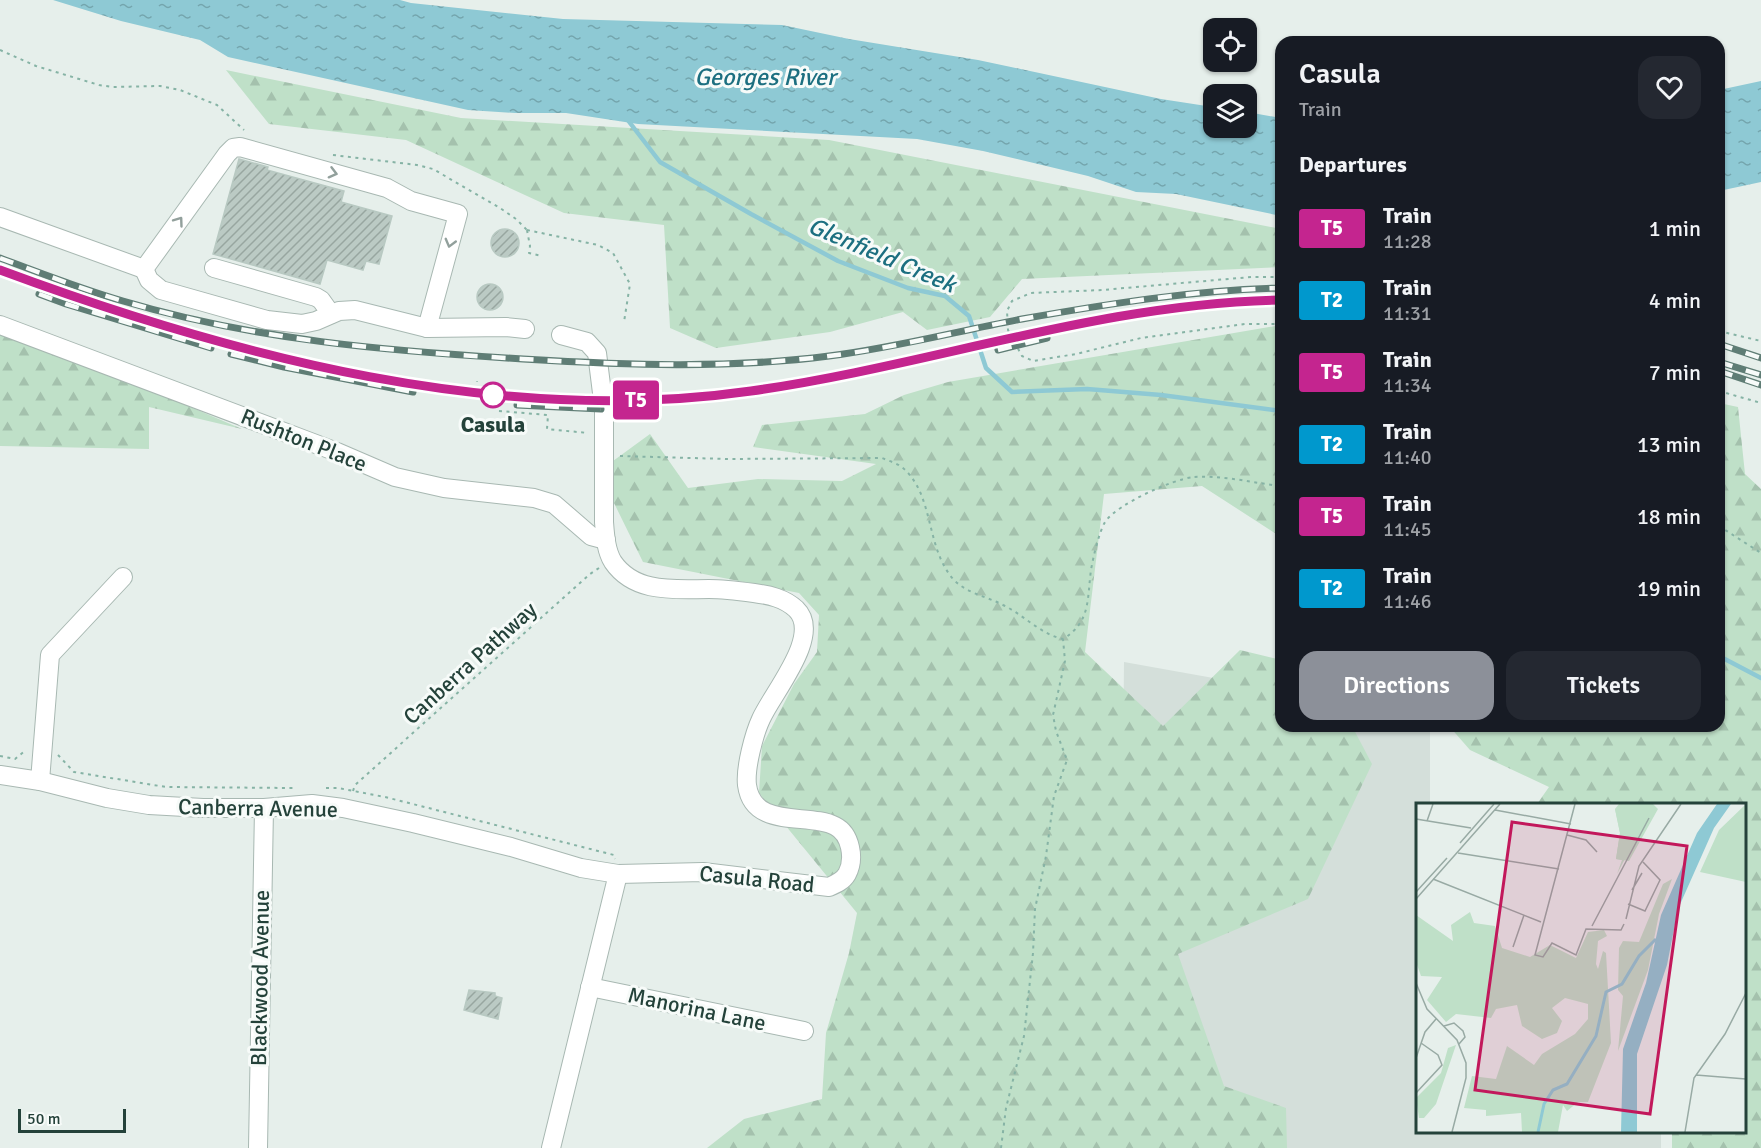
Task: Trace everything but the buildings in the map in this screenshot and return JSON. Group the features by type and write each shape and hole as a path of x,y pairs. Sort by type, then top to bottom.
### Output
{"street":[{"path":"144,269 227,154 233,148 240,147 387,188 411,201 458,214 427,328"},
{"path":"0,217 144,269 149,280 161,290 267,320 310,324 339,311 355,310 427,328 525,329"},
{"path":"214,268 316,297 331,314"},
{"name":"Rushton Place","path":"0,325 337,452 395,477 444,488 534,498 554,504 591,536 606,540"},
{"path":"561,335 587,342 597,353 604,400 599,428 604,522 612,560"},
{"name":"Casula Road","path":"612,560 624,574 653,588 711,589 757,594 781,599 798,611 804,631 803,644 798,657 773,696 757,730 747,784 757,805 765,812 777,817 816,821 836,826 843,831 851,851 847,874 839,883 829,887 703,872 618,874"},
{"path":"40,781 50,655 123,577"},
{"name":"Canberra Avenue","path":"0,775 40,781 107,798 149,805 264,808 312,804 343,808 511,847 581,868 618,874"},
{"name":"Blackwood Avenue","path":"258,1148 264,808"},
{"path":"551,1148 618,874"},
{"name":"Manorina Lane","path":"590,987 804,1031"}],"path":[{"path":"0,51 36,66 99,85 160,86 180,90 217,105 240,128 248,132"},
{"path":"325,154 433,169 516,219 526,230 530,246 529,253 542,256"},
{"path":"526,230 598,245 613,253 630,284 624,322"},
{"path":"1275,277 1031,293 1017,297 1007,311 1008,330 1022,356 1034,361 1076,354 1141,338 1245,324 1275,324"},
{"path":"1725,332 1761,341"},
{"path":"476,388 477,381"},
{"path":"1725,394 1761,403"},
{"path":"499,411 548,415 547,429 599,428"},
{"path":"617,455 727,459 882,458 901,466 912,478 921,495 936,549 945,568 955,581 981,597 1003,605 1045,632 1063,639"},
{"path":"1063,639 1081,624 1090,598 1091,569 1100,535 1105,522 1117,511 1152,490 1194,477 1275,485"},
{"path":"1725,530 1761,554"},
{"name":"Canberra Pathway","path":"353,791 355,785 590,574 612,560"},
{"path":"1001,1148 1006,1108 1024,1036 1034,953 1035,909 1046,856 1054,796 1067,760 1056,731 1053,715 1065,661 1063,639"},
{"path":"0,756 15,759 27,749"},
{"path":"55,753 74,772 166,787 286,788"}],"shaded area":[{"path":"1124,662 1275,689 1275,732 1430,732 1430,803 1416,803 1416,1133 1661,1133 1661,1148 1137,1148 1120,1103"}],"green space":[{"path":"226,70 461,118 829,140 1275,228 1275,267 1022,279 990,317 927,330 903,312 830,332 716,348 670,328 664,225 564,213 406,140 269,124"},
{"path":"1275,326 1275,533 1202,486 1104,494 1085,652 1163,726 1240,650 1275,659 1275,732 1355,732 1372,764 1308,899 1178,954 1224,1086 1286,1108 1287,1148 707,1148 744,1119 822,1099 826,1033 849,953 857,913 759,793 762,746 794,684 817,652 819,615 799,593 643,562 614,503 613,461 650,434 688,488 758,479 842,481 876,464 753,447 762,425 865,414 904,395 948,382"},
{"path":"0,332 125,379 242,429 149,407 149,449 0,446"},
{"path":"1725,404 1738,407 1745,474 1761,489 1761,1148 1672,1148 1672,1133 1746,1133 1746,803 1538,803 1549,787 1470,750 1454,732 1725,732"}],"water":[{"name":"Georges River","path":"53,0 400,0 563,19 782,25 849,39 978,60 1161,99 1203,105 1203,138 1257,138 1257,114 1275,117 1275,215 1176,194 1136,192 1088,176 983,151 917,139 638,124 566,113 468,110 228,57 200,40 121,21"},
{"path":"1761,81 1761,182 1725,190 1725,89"}],"waterway":[{"name":"Glenfield Creek","path":"627,119 660,162 751,214 838,261 908,288 945,296 969,316 986,368 1012,392 1087,389 1161,395 1275,410"},
{"name":"Glenfield Creek","path":"1725,659 1761,678"}],"railway":[{"path":"0,258 123,301 172,314 272,334 322,342 422,352 638,364 753,363 829,356 1118,303 1183,295 1275,288"},
{"path":"0,270 180,331 274,356 369,377 465,391 561,400 657,400 751,391 883,367 1015,337 1147,312 1214,304 1275,300"},
{"path":"39,294 211,348"},
{"path":"998,350 1047,338"},
{"path":"1725,346 1761,358"},
{"path":"231,354 284,367 413,392"},
{"path":"1725,364 1761,375"},
{"path":"1725,373 1761,385"},
{"path":"517,405 601,409"}],"train":[{"name":"T5","path":"0,270 69,296 228,345 287,359 446,390 494,396 594,400 700,397 748,392 833,378 1025,334 1155,310 1275,300"}],"place":[{"name":"Casula","path":"493,395"}]}
